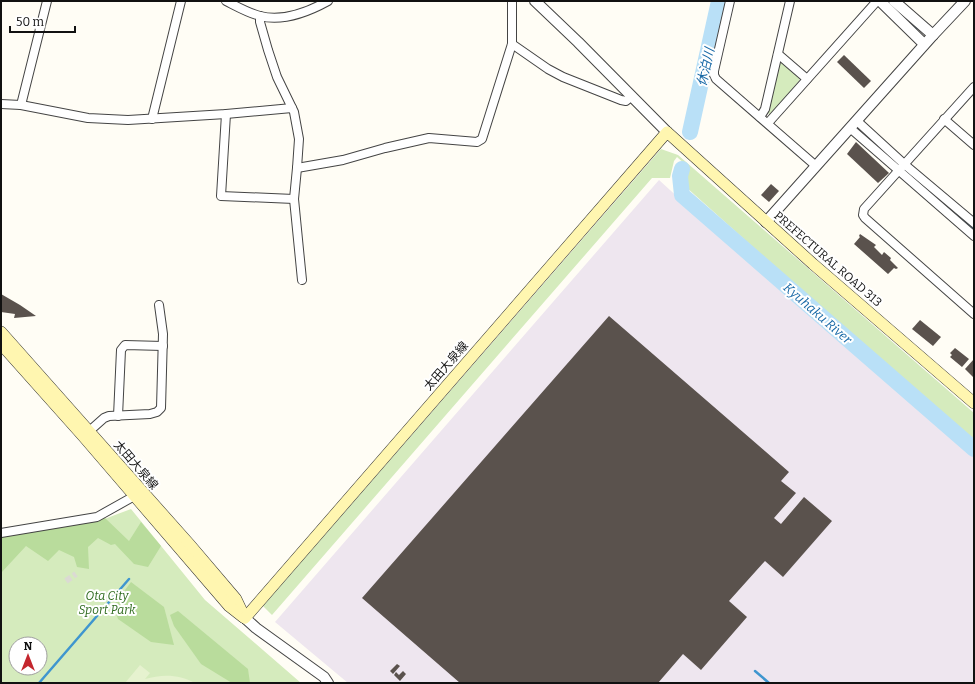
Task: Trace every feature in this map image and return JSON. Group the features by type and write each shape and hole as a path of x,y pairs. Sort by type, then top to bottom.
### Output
{"main road":[{"name":"PREFECTURAL ROAD 313","path":"667,132 766,222 974,403"},
{"name":"太田大泉線","path":"1,332 138,494 229,606 245,618 667,132"},
{"name":"太田大泉線","path":"1,344 86,434"}],"street":[{"path":"21,105 47,1"},
{"path":"152,119 181,1"},
{"path":"226,1 260,16 289,16 310,10 328,1"},
{"path":"297,168 343,160 391,146 429,138 478,142 482,139 512,44 512,1"},
{"path":"535,1 667,132"},
{"path":"730,1 714,75 716,79 816,166"},
{"path":"760,117 765,109 790,1"},
{"path":"768,123 879,1 924,44"},
{"path":"894,1 933,35"},
{"path":"766,222 924,44 965,1"},
{"path":"260,16 260,22 277,77 294,112 299,139 294,198 302,280"},
{"path":"512,44 548,69 577,84 620,100 626,101 632,96"},
{"path":"778,54 807,79"},
{"path":"973,311 863,215 864,209 974,87"},
{"path":"1,104 21,105 88,118 128,120 292,108"},
{"path":"226,114 221,196 294,198"},
{"path":"944,119 974,145"},
{"path":"854,124 974,223"},
{"path":"854,124 898,171 974,236"},
{"path":"86,434 104,418 109,416 150,414 157,412 161,408 163,334 160,305"},
{"path":"118,416 122,347 125,345 163,346"},
{"path":"1,533 96,517 138,494"},
{"path":"245,618 256,628 324,677 328,683"}],"shaded area":[{"path":"659,180 727,242 974,455 974,683 348,683 275,622"}],"green space":[{"path":"782,62 800,78 770,115 768,113 778,66"},
{"path":"661,149 678,155 974,413 974,442 907,385 686,187 686,165 677,157 674,161 670,178 652,178 272,615 263,606"},
{"name":"Ota City Sport Park","path":"131,509 205,600 301,683 1,683 1,538 99,521"},
{"path":"105,518 129,541 141,522 161,546 148,567 134,564 115,544 111,545 98,538 88,547 89,569 77,567 74,557 59,550 48,561 26,546 1,573 1,535"},
{"path":"131,582 164,607 174,645 151,642 118,619 113,606"},
{"path":"178,611 248,669 250,683 232,683 201,664 174,626 170,615"},
{"path":"140,665 150,673 145,679 158,676 177,676 195,683 125,683"}],"building":[{"path":"844,55 871,81 864,88 837,62"},
{"path":"856,142 889,173 878,183 847,154"},
{"path":"771,184 779,191 769,202 761,195"},
{"path":"860,234 876,245 874,247 882,255 884,252 891,258 890,260 898,268 894,268 888,274 854,244 860,237"},
{"path":"1,294 36,316 14,318 15,314 1,312"},
{"path":"609,316 789,472 781,481 796,493 774,518 781,524 804,497 832,521 783,577 765,561 729,601 747,617 701,670 683,654 658,683 460,683 362,598"},
{"path":"920,320 941,337 933,346 912,329"},
{"path":"955,348 969,359 962,367 950,357 952,355 950,353"},
{"path":"974,359 974,376 973,377 965,369"},
{"path":"397,664 400,666 393,674 390,671"},
{"path":"403,671 406,674 400,681 394,675 396,672 399,675"}],"waterway":[{"name":"休泊川","path":"690,132 719,1"},
{"path":"895,9 917,28"},
{"path":"868,137 896,162"},
{"name":"Kyuhaku River","path":"682,169 680,176 682,195 974,449"},
{"path":"906,172 974,230"},
{"path":"39,683 129,579"},
{"path":"755,671 769,683"}],"tunnel":[{"path":"66,581 76,574"}]}
